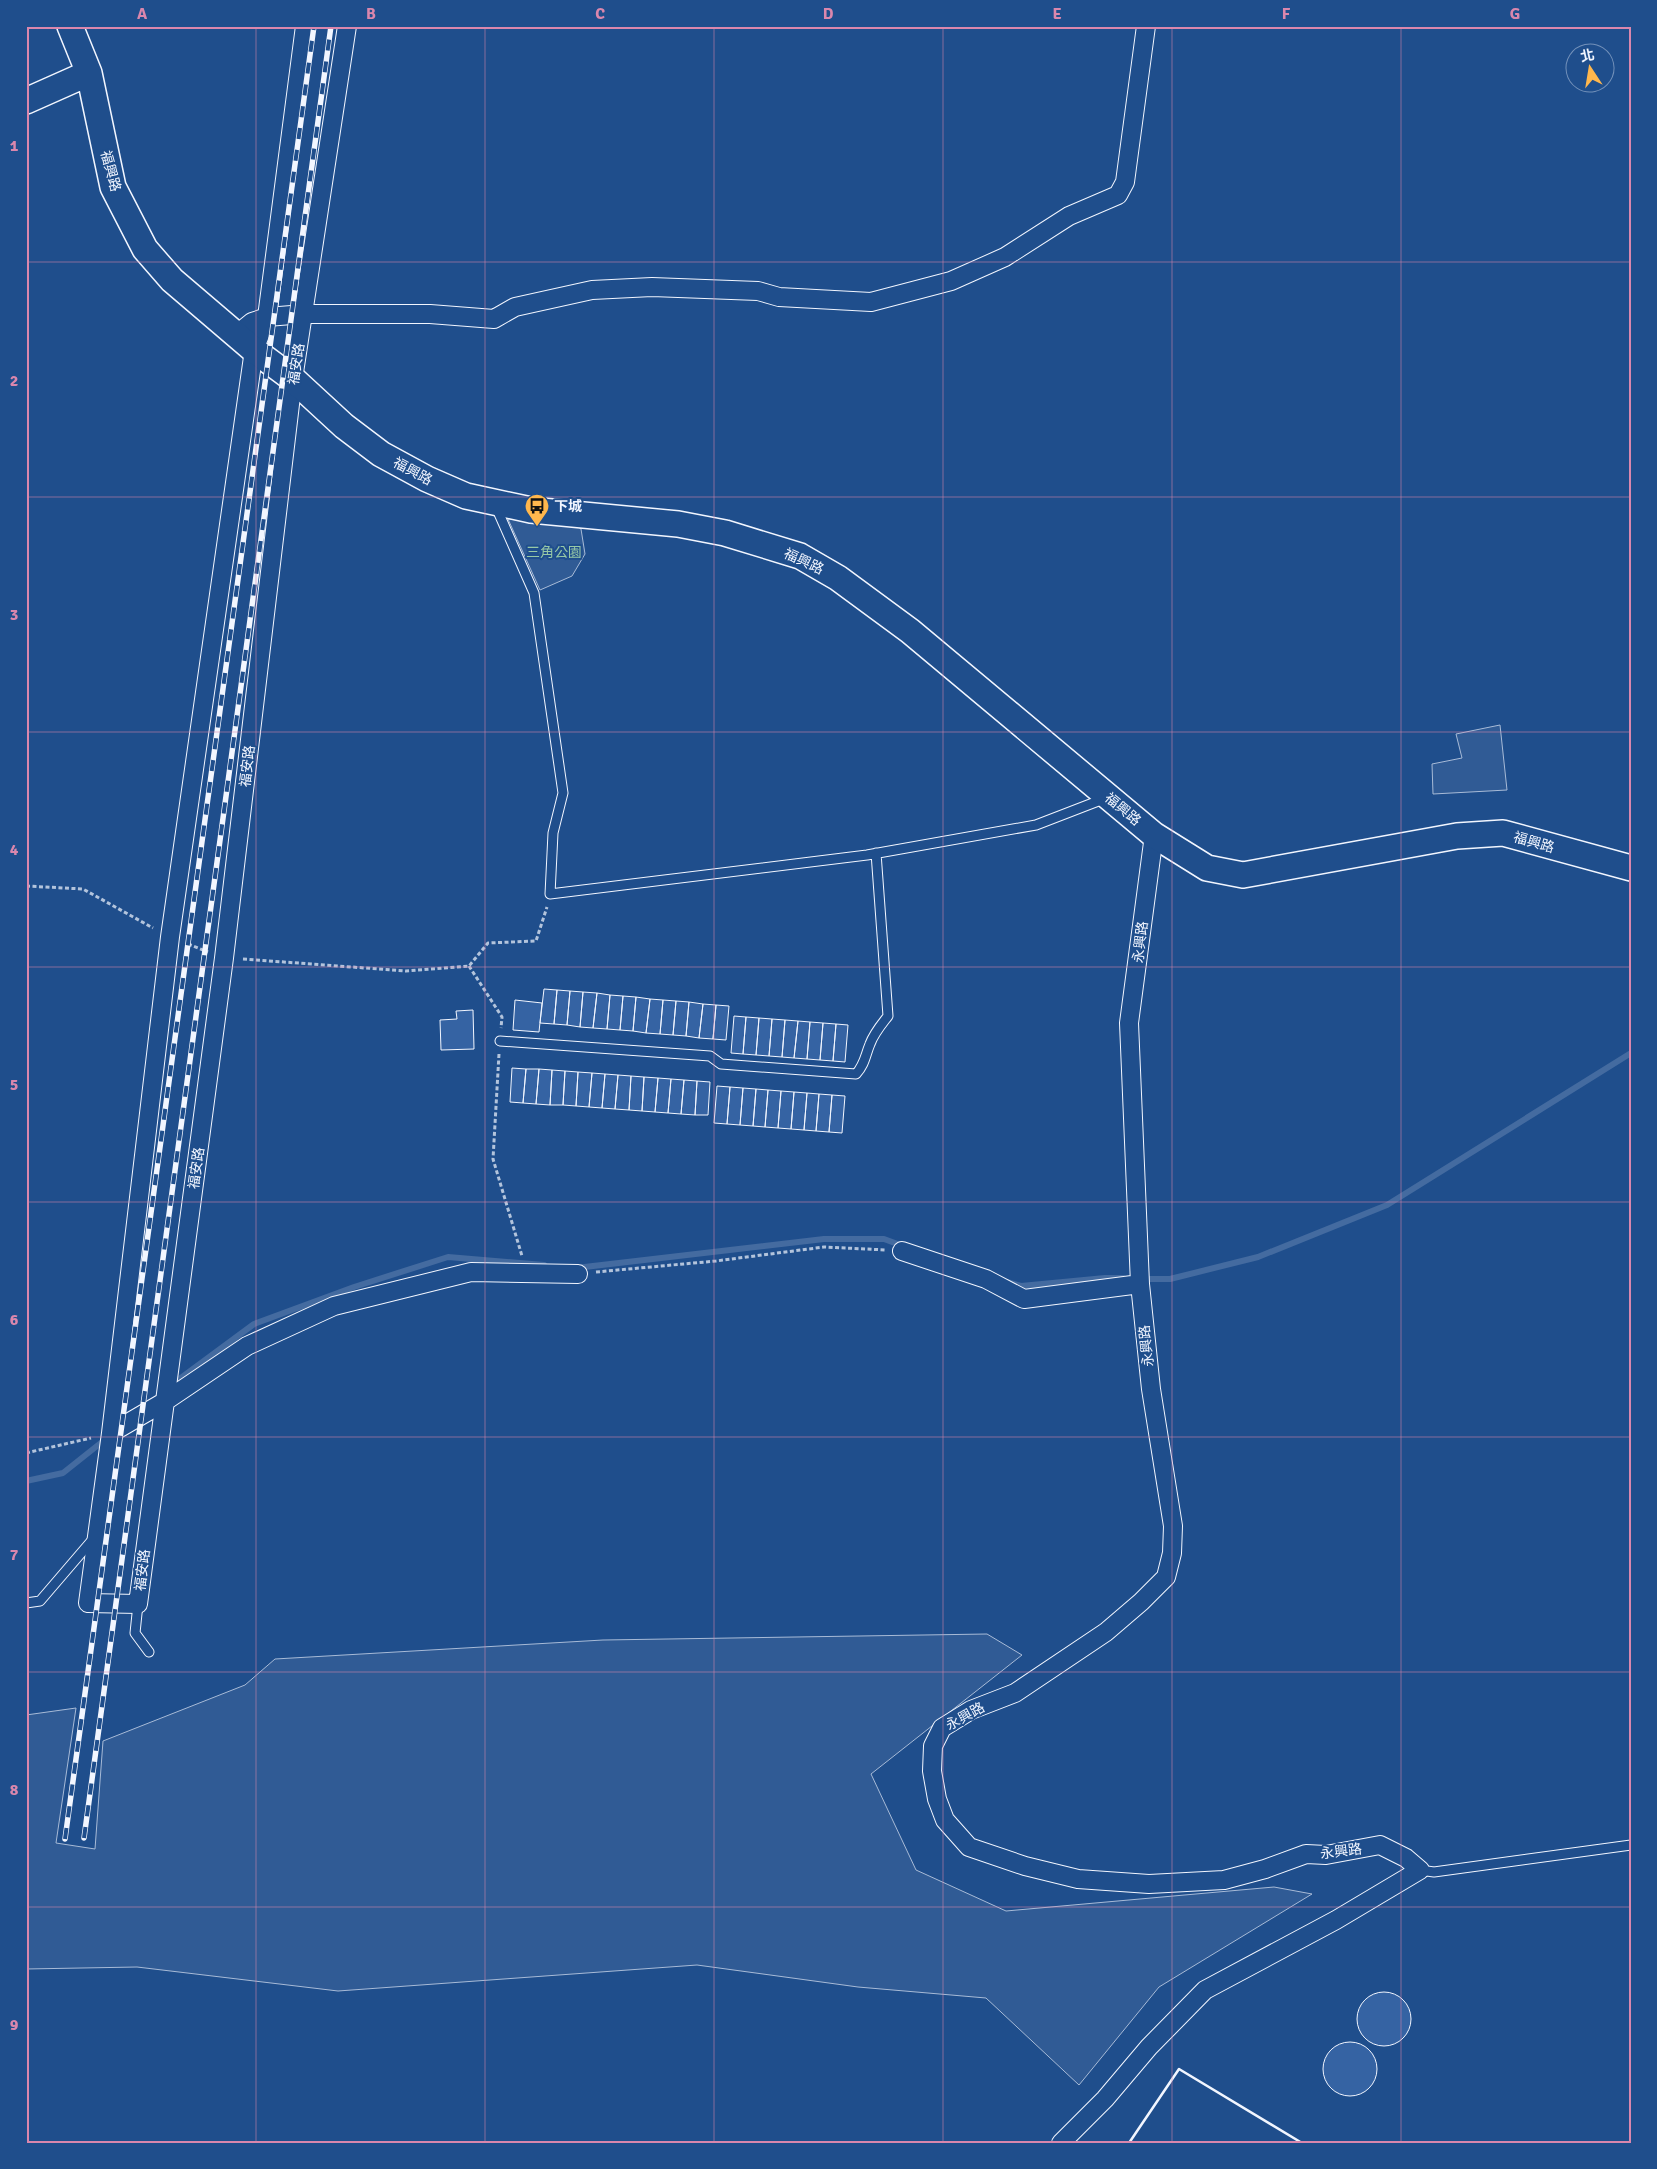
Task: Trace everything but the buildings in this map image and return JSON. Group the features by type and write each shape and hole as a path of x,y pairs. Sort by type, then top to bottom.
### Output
{"street":[{"name":"福興路","path":"70,26 89,73 113,187 145,249 172,280 245,343 293,379 344,426 381,454 427,479 466,496 531,510 678,524 724,533 800,556 838,578 910,631 1154,835 1208,868 1243,875 1457,836 1503,833 1631,868"},
{"path":"267,317 305,26"},
{"name":"福安路","path":"245,343 170,937 111,1433 88,1603 138,1604 224,958 293,379 346,26"},
{"path":"245,343 252,322 267,317 304,314 430,314 494,319 515,307 592,290 652,287 758,291 779,297 870,302 951,281 1005,257 1069,216 1118,195 1125,182 1146,26"},
{"path":"26,101 89,73"},
{"name":"永興路","path":"1154,835 1129,1023 1140,1284 1151,1389 1173,1526 1172,1553 1166,1577 1142,1602 1106,1632 1015,1692 971,1710 942,1728 933,1746 932,1771 937,1799 945,1820 969,1847 1025,1866 1078,1879 1149,1884 1224,1880 1265,1869 1306,1854 1326,1854 1380,1845 1406,1858 1420,1870"},
{"path":"902,1251 986,1279 1024,1299 1140,1284"},
{"path":"111,1433 164,1402 247,1346 334,1306 471,1272 578,1274"},
{"path":"1061,2143 1105,2099 1149,2047 1205,1990 1336,1920 1420,1870"}],"lane":[{"path":"494,502 534,593 563,793 553,833 550,894 876,853 1036,825 1108,797"},
{"path":"500,1041 710,1056 721,1064 856,1074 866,1060 869,1045 877,1030 888,1016 876,853"},
{"path":"26,1603 40,1601 98,1534"},
{"path":"138,1604 135,1632 149,1652"},
{"path":"1420,1870 1434,1872 1631,1845"}],"path":[{"path":"26,886 83,889 170,937 224,958 406,971 469,966 488,943 536,941 550,894"},
{"path":"469,966 502,1017 493,1159 526,1273"},
{"path":"578,1274 716,1261 824,1247 902,1251"},
{"path":"26,1453 111,1433"}],"shaded area":[{"name":"三角公園","path":"508,519 577,526 581,529 585,554 572,576 540,590"},
{"path":"1500,725 1507,790 1433,794 1432,764 1462,758 1456,734"},
{"path":"987,1634 1022,1655 871,1774 916,1870 1006,1911 1274,1887 1312,1894 1159,1987 1079,2085 986,1998 858,1987 697,1965 338,1991 137,1967 26,1969 26,1715 76,1708 56,1843 95,1849 103,1741 245,1685 275,1659 603,1640"}],"waterway":[{"path":"1141,1279 1170,1279 1258,1257 1387,1205 1631,1053"},
{"path":"576,1268 824,1239 884,1239 903,1246"},
{"path":"170,1386 254,1324 354,1287 448,1257 544,1265"},
{"path":"1007,1282 1021,1286 1123,1278"},
{"path":"26,1481 63,1473 107,1438"}],"railway":[{"path":"65,1839 314,26"},
{"path":"84,1838 331,26"}],"wall":[{"path":"1129,2143 1179,2069 1302,2143"}],"place":[{"name":"下城","path":"537,527"}]}
